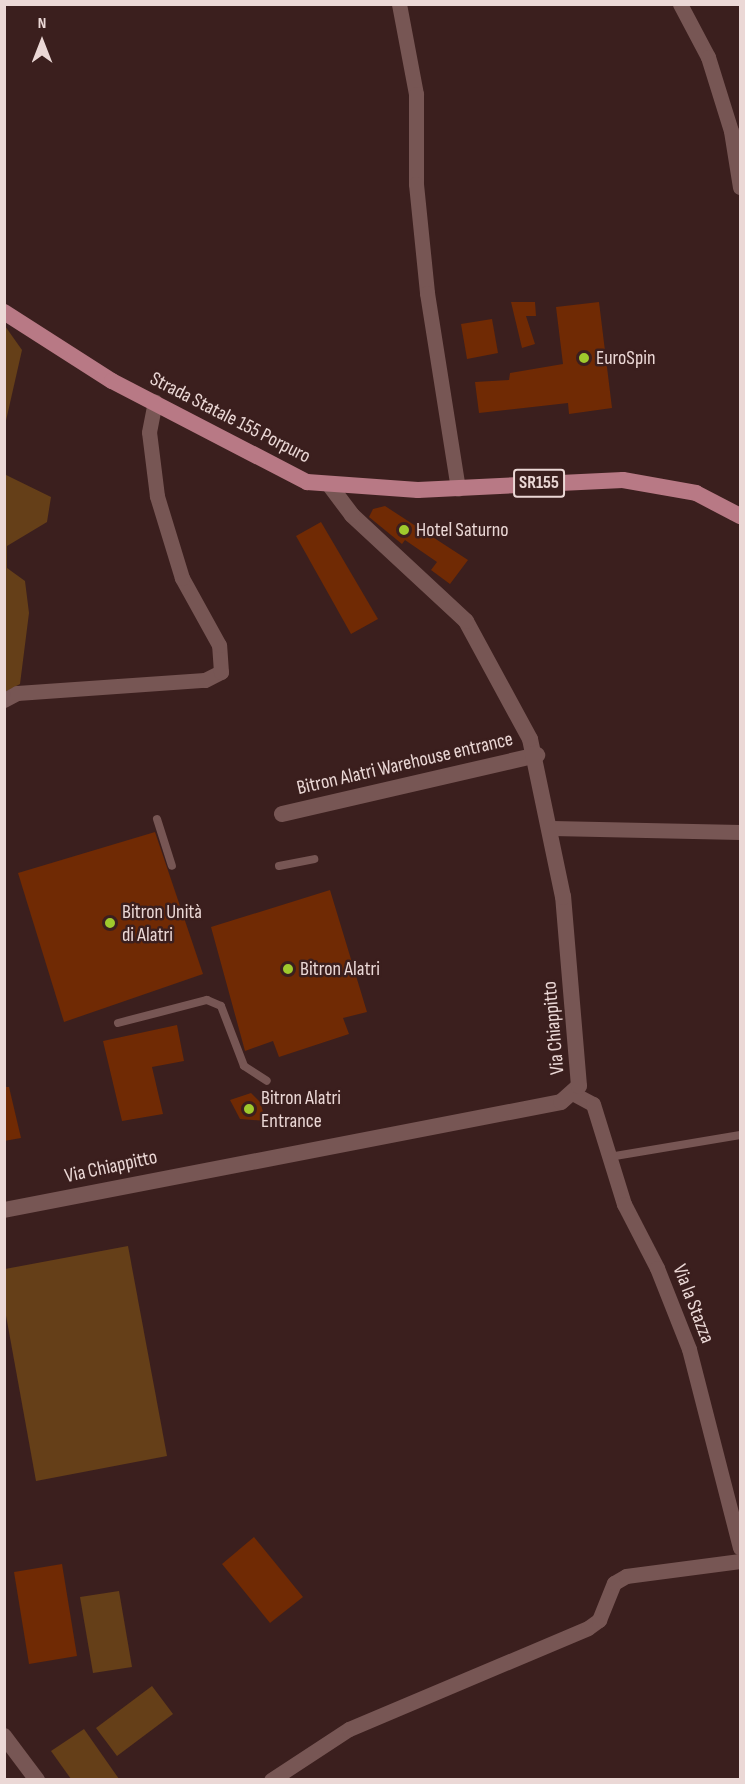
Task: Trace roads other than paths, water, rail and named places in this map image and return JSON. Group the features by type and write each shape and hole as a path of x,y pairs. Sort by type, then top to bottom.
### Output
{"main road":[{"name":"Strada Statale 155 Porpuro","path":"4,312 56,349 307,482 331,487 458,489 623,480 696,493 741,516"}],"street":[{"path":"399,4 416,94 416,184 427,293 458,489"},
{"path":"680,4 708,57 731,131 739,178"},
{"path":"4,700 17,693 205,680 220,672 219,645 182,578 157,496 149,432 155,402"},
{"name":"Via Chiappitto","path":"4,1210 561,1102 574,1095 582,1076 552,828 537,755 495,667 466,621 352,515 331,487"},
{"name":"Bitron Alatri Warehouse entrance","path":"282,814 537,755"},
{"path":"552,828 741,831"},
{"name":"Via la Stazza","path":"574,1095 593,1104 607,1157 689,1348 741,1548"},
{"path":"271,1779 349,1729 588,1628 599,1620 614,1583 627,1576 741,1561"},
{"path":"4,1736 37,1779"}],"lane":[{"path":"157,819 172,866"},
{"path":"279,866 314,859"},
{"path":"118,1023 207,1000 220,1006 244,1066 267,1081"},
{"path":"607,1157 741,1135"}],"place":[{"name":"EuroSpin","path":"584,358"},
{"name":"Hotel Saturno","path":"404,530"},
{"name":"Bitron Unità di Alatri","path":"110,923"},
{"name":"Bitron Alatri","path":"288,969"},
{"name":"Bitron Alatri Entrance","path":"249,1109"}]}
